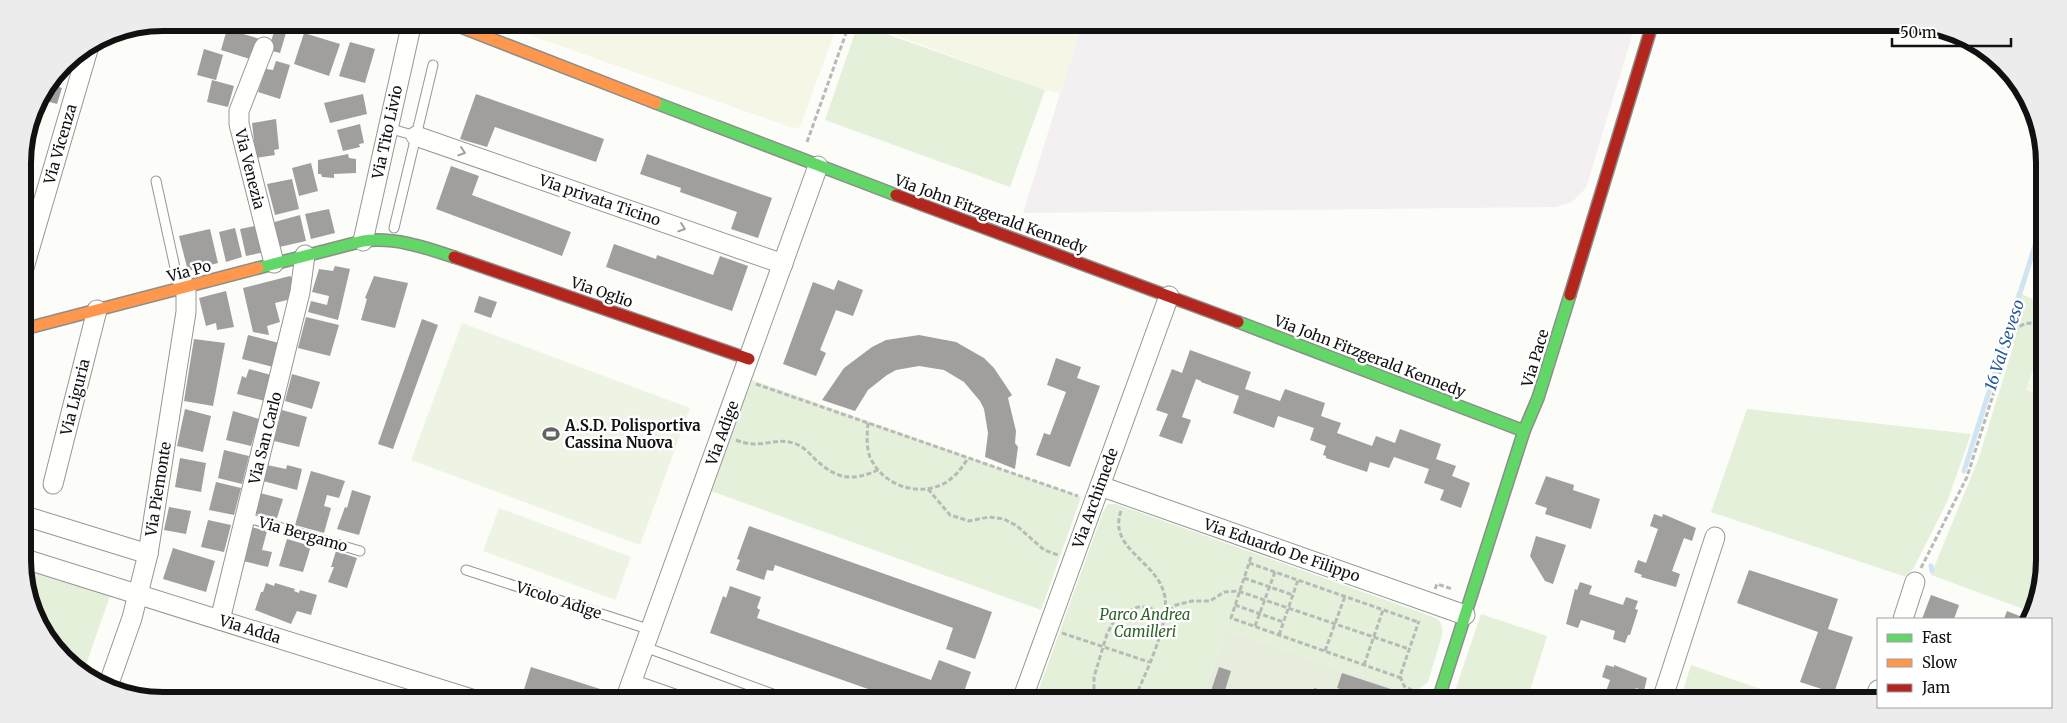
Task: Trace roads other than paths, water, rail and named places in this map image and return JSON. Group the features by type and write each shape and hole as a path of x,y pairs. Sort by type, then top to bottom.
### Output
{"street":[{"name":"Via Pace","path":"1441,691 1524,431 1538,398 1650,31"},
{"name":"Via Tito Livio","path":"363,241 410,32"},
{"name":"Via John Fitzgerald Kennedy","path":"473,32 818,166 1169,296 1524,431"},
{"name":"Via Venezia","path":"264,47 240,111 238,124 274,263"},
{"name":"Via Vicenza","path":"32,244 86,57"},
{"name":"Via privata Ticino","path":"416,136 783,264"},
{"name":"Via Adige","path":"628,692 818,166"},
{"name":"Via Oglio","path":"363,241 381,239 408,243 445,254 749,359"},
{"name":"Via Po","path":"32,327 363,241"},
{"name":"Via San Carlo","path":"220,620 300,292 305,255"},
{"name":"Via Piemonte","path":"110,680 138,596 148,554 186,312 183,288"},
{"name":"Via Archimede","path":"1025,692 1169,296"},
{"name":"Via Liguria","path":"53,484 97,310"},
{"name":"Via Eduardo De Filippo","path":"1097,495 1465,615"},
{"path":"31,518 148,554"},
{"path":"1665,691 1715,537"},
{"name":"Via Adda","path":"31,561 449,692"},
{"path":"1903,618 1915,582"}],"lane":[{"path":"394,228 433,65"},
{"path":"388,128 416,136"},
{"path":"156,181 183,288"},
{"name":"Via Bergamo","path":"245,517 360,550"},
{"name":"Vicolo Adige","path":"466,570 651,630"},
{"path":"653,650 766,692"}],"waterway":[{"name":"16 Val Seveso","path":"1964,471 2036,242"},
{"name":"16 Val Seveso","path":"1931,566 1932,571"}],"place":[{"name":"A.S.D. Polisportiva Cassina Nuova","path":"551,434"}],"park label":[{"name":"Parco Andrea Camilleri","path":"1145,622"}]}
